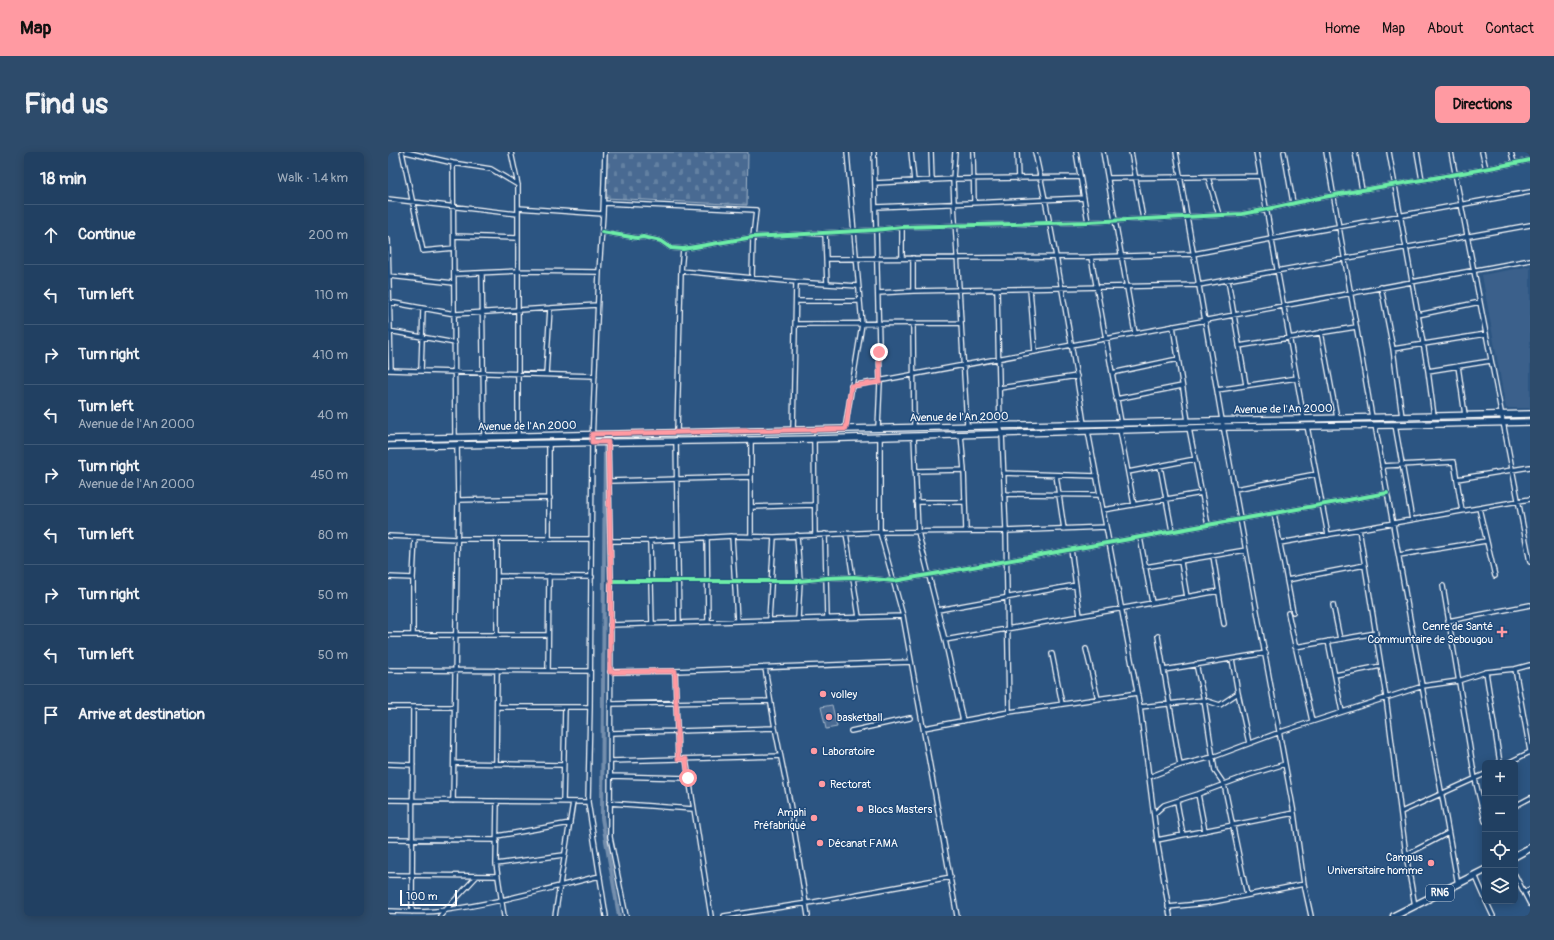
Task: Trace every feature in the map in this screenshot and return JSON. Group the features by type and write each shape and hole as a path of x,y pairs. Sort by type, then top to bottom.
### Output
{"highway":[{"path":"1518,854 1530,848"},
{"name":"RN6","path":"1394,916 1482,872"}],"main road":[{"name":"Avenue de l'An 2000","path":"388,439 1530,414"},
{"name":"Avenue de l'An 2000","path":"388,446 676,440 814,439 1224,427 1530,422"}],"street":[{"path":"402,152 423,251 454,248"},
{"path":"406,152 453,163 491,169 518,185"},
{"path":"511,152 518,185 518,436"},
{"path":"605,152 604,203 599,272 592,434 592,577 588,802 606,916"},
{"path":"846,429 851,386 862,324 847,152"},
{"path":"874,152 880,382 878,428"},
{"path":"911,152 914,181"},
{"path":"931,152 932,181"},
{"path":"955,152 953,179 955,226 967,426"},
{"path":"973,152 974,202"},
{"path":"1017,152 1018,179"},
{"path":"1035,152 1063,288 1084,424"},
{"path":"1076,152 1088,222"},
{"path":"1103,152 1136,333"},
{"path":"1131,152 1143,219"},
{"path":"1176,152 1222,420 1286,764 1304,884 1312,916"},
{"path":"1256,152 1304,419"},
{"path":"1284,152 1293,203"},
{"path":"1326,152 1372,417"},
{"path":"1355,152 1362,190"},
{"path":"1389,152 1428,371 1434,416"},
{"path":"1417,152 1422,180"},
{"path":"1451,152 1490,361 1530,562"},
{"path":"1482,152 1486,169"},
{"path":"1511,152 1514,163"},
{"path":"602,232 637,238 643,237 661,241 671,248 683,249 753,237 853,230 876,230 902,226 1088,222 1219,215 1266,210 1333,195 1456,175 1530,161"},
{"path":"453,163 455,437"},
{"path":"1108,178 1260,176"},
{"path":"1208,177 1219,215"},
{"path":"875,183 953,179 1080,178"},
{"path":"826,259 1091,257 1193,254 1338,226 1530,192"},
{"path":"876,207 1084,198"},
{"path":"388,199 518,214"},
{"path":"604,203 756,210 753,237 752,278"},
{"path":"518,208 603,214"},
{"path":"878,293 1199,285 1530,225"},
{"path":"902,226 902,258"},
{"path":"825,233 827,284"},
{"path":"454,236 518,238"},
{"path":"388,240 390,370 595,376"},
{"path":"677,432 680,271 683,249"},
{"path":"1091,257 1121,422"},
{"path":"913,258 913,291"},
{"path":"851,386 880,382 1106,338 1530,260"},
{"path":"454,274 518,271 599,272"},
{"path":"680,271 796,282 858,286"},
{"path":"482,273 484,437"},
{"path":"389,276 454,283"},
{"path":"1228,280 1246,386"},
{"path":"793,430 796,282"},
{"path":"1381,287 1393,349 1402,417"},
{"path":"1030,289 1035,352"},
{"path":"997,290 1000,426 1002,434 1006,531 1006,629 1009,712"},
{"path":"796,302 860,301"},
{"path":"389,302 454,314 598,305"},
{"path":"1418,315 1480,302"},
{"path":"546,374 550,308"},
{"path":"421,371 423,309"},
{"path":"796,324 961,324"},
{"path":"913,324 914,427"},
{"path":"1173,326 1188,421"},
{"path":"1239,346 1356,327"},
{"path":"389,331 455,343"},
{"path":"1321,332 1337,418"},
{"path":"1393,349 1486,334"},
{"path":"1112,372 1178,359"},
{"path":"1428,371 1490,361"},
{"path":"1458,366 1465,415"},
{"path":"1000,388 1077,376"},
{"path":"1217,390 1297,378"},
{"path":"1116,399 1182,386"},
{"path":"1375,425 1458,884"},
{"path":"1394,425 1412,520"},
{"path":"1307,426 1328,535"},
{"path":"1189,428 1208,525"},
{"path":"1120,430 1134,505"},
{"path":"1088,431 1140,707 1155,813 1157,840 1170,916"},
{"path":"961,434 966,531"},
{"path":"914,435 918,532 938,610 963,721"},
{"path":"880,436 880,532 903,616 957,916"},
{"path":"814,439 814,534"},
{"path":"676,440 679,623"},
{"path":"750,440 751,536"},
{"path":"608,442 611,581 610,837 626,916"},
{"path":"549,443 549,539"},
{"path":"453,801 455,763 454,707 458,500 457,445"},
{"path":"1128,472 1195,459"},
{"path":"1382,466 1454,462 1462,511"},
{"path":"1160,466 1172,531"},
{"path":"1457,479 1530,466"},
{"path":"916,471 964,470"},
{"path":"1003,472 1097,476"},
{"path":"1235,489 1316,474"},
{"path":"1056,475 1064,529"},
{"path":"609,481 751,477"},
{"path":"1103,510 1202,493"},
{"path":"611,581 800,581 854,577 894,580 1387,493"},
{"path":"1004,494 1101,495"},
{"path":"458,500 550,498"},
{"path":"1280,543 1530,499"},
{"path":"916,502 965,502"},
{"path":"751,507 814,505"},
{"path":"1479,508 1495,576"},
{"path":"1274,513 1293,612"},
{"path":"610,540 650,541 732,536 880,532 1006,531 1106,527"},
{"path":"1359,529 1386,697 1406,855 1415,906"},
{"path":"846,533 859,617"},
{"path":"826,534 827,618"},
{"path":"797,535 800,581 798,620"},
{"path":"1525,536 1530,535"},
{"path":"388,536 457,539 592,539"},
{"path":"413,635 415,536"},
{"path":"732,536 737,621"},
{"path":"769,620 774,536"},
{"path":"707,537 708,622"},
{"path":"1140,537 1152,603"},
{"path":"497,539 497,635"},
{"path":"650,541 652,624"},
{"path":"1399,556 1486,541"},
{"path":"1071,549 1080,616"},
{"path":"1145,567 1246,550"},
{"path":"1213,556 1224,624"},
{"path":"1181,562 1187,597"},
{"path":"1287,580 1365,565"},
{"path":"498,576 592,577"},
{"path":"548,671 549,576"},
{"path":"388,577 413,578"},
{"path":"938,610 1076,584"},
{"path":"1443,586 1475,779 1482,808"},
{"path":"945,640 1219,591"},
{"path":"1333,605 1340,639"},
{"path":"1448,621 1530,605"},
{"path":"1288,613 1312,721"},
{"path":"610,625 903,616"},
{"path":"1295,647 1376,633"},
{"path":"388,635 548,635"},
{"path":"1158,636 1180,765"},
{"path":"1328,641 1342,712"},
{"path":"1086,649 1098,699"},
{"path":"1164,670 1266,653"},
{"path":"1052,654 1062,704"},
{"path":"1232,659 1249,744"},
{"path":"610,672 911,662"},
{"path":"1196,664 1204,700 1215,771 1224,784 1247,896"},
{"path":"1149,777 1180,765 1214,757 1312,721 1423,686 1458,681 1486,672 1515,669 1530,665"},
{"path":"1335,676 1381,666"},
{"path":"765,668 780,756 790,803 808,916"},
{"path":"1514,760 1530,752 1515,669"},
{"path":"388,670 590,671"},
{"path":"496,764 497,670"},
{"path":"675,671 678,759"},
{"path":"1486,672 1500,760"},
{"path":"924,728 1009,712 1137,693"},
{"path":"1140,707 1204,700 1220,705 1238,694"},
{"path":"610,704 770,701"},
{"path":"388,707 454,707"},
{"path":"412,912 413,707"},
{"path":"497,707 590,707"},
{"path":"563,802 565,707"},
{"path":"851,730 910,718"},
{"path":"611,733 775,728"},
{"path":"611,761 780,756"},
{"path":"686,759 710,916"},
{"path":"455,763 563,765"},
{"path":"388,764 413,765"},
{"path":"1155,813 1164,805 1286,764"},
{"path":"610,776 688,778"},
{"path":"1401,812 1482,776"},
{"path":"1198,794 1205,831"},
{"path":"1518,804 1530,798"},
{"path":"388,800 588,802"},
{"path":"497,801 496,864 504,916"},
{"path":"555,916 573,802"},
{"path":"1176,802 1183,835"},
{"path":"609,803 693,809"},
{"path":"1157,840 1294,813"},
{"path":"388,839 497,838 570,823"},
{"path":"1406,855 1448,833"},
{"path":"496,864 564,855"},
{"path":"388,875 497,876"},
{"path":"1475,875 1482,891"},
{"path":"440,916 477,876"},
{"path":"388,911 412,912 445,910 502,901 559,885 600,876"},
{"path":"724,916 806,902 814,902 950,877"},
{"path":"1518,881 1530,904"},
{"path":"1168,907 1208,903 1304,884"},
{"path":"1524,892 1530,890"},
{"path":"1487,904 1493,916"}],"shaded area":[{"path":"1530,266 1530,408 1506,408 1482,275"}],"green space":[{"path":"607,152 748,152 747,205 605,198"},
{"name":"basketball","path":"832,705 837,727 826,729 821,707"}],"waterway":[{"path":"605,445 602,818 619,916"},
{"path":"459,448 541,446"},
{"path":"388,449 455,448"}],"cycle path":[{"path":"602,232 637,238 643,237 661,241 671,248 683,249 753,237 902,227 1088,222 1242,214 1323,197 1530,160"},
{"path":"611,581 800,581 854,577 894,581 1387,493"}],"place":[{"name":"Cenre de Santé Communtaire de Sebougou","path":"1502,632"},
{"name":"volley","path":"823,694"},
{"name":"basketball","path":"829,717"},
{"name":"Laboratoire","path":"814,751"},
{"name":"Rectorat","path":"822,784"},
{"name":"Blocs Masters","path":"860,809"},
{"name":"Amphi Préfabriqué","path":"814,818"},
{"name":"Décanat FAMA","path":"820,843"},
{"name":"Campus Universitaire homme","path":"1431,863"}],"route":[{"path":"688,778 686,759 678,759 675,671 610,672 611,581 608,442 592,442 592,434 846,429 851,386 880,382 879,352"}]}
